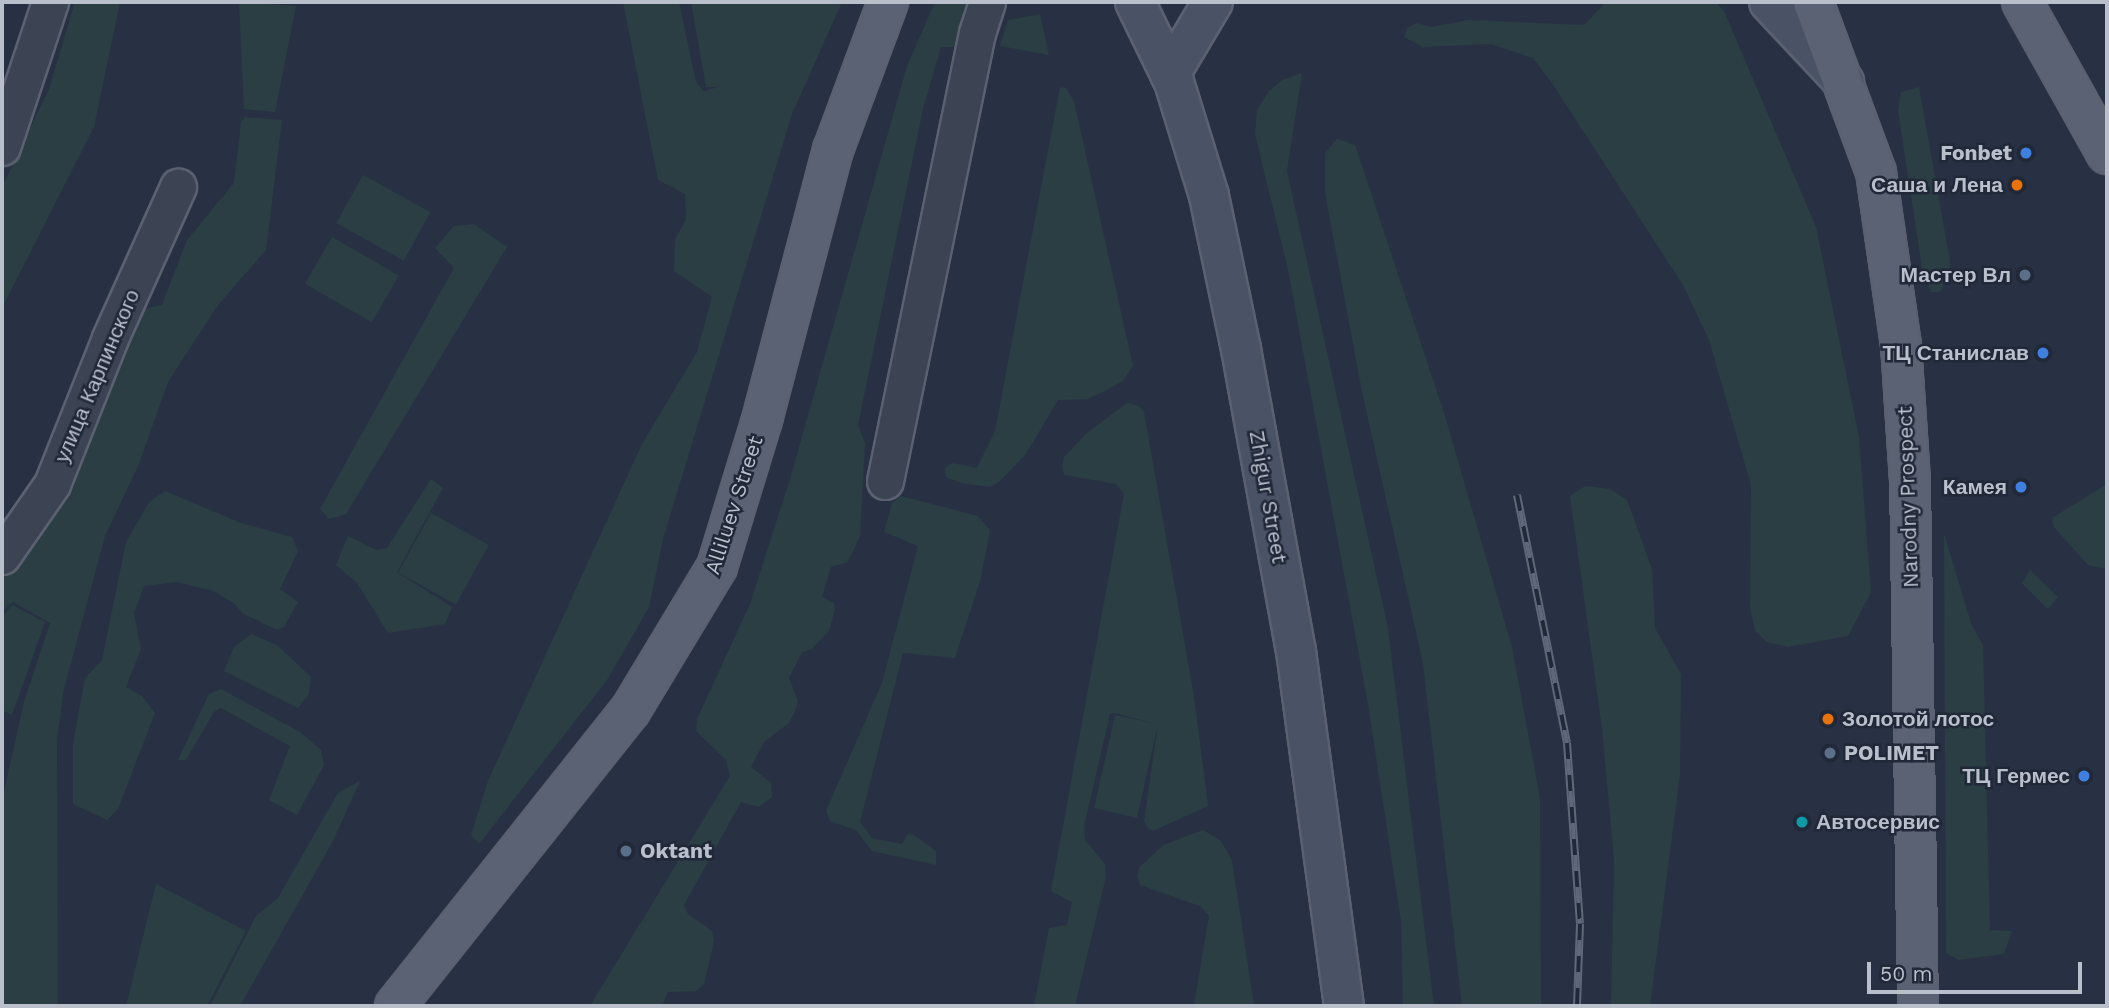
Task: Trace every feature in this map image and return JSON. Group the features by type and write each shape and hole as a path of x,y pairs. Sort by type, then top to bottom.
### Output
{"main road":[{"name":"Alliluev Street","path":"395,1006 630,711 717,567 762,420 833,150 888,2"},
{"name":"Zhigur Street","path":"1135,2 1170,74 1209,196 1241,349 1296,651 1344,1006"},
{"path":"1170,74 1213,2"},
{"path":"1769,2 1848,86"},
{"name":"Narodny Prospect","path":"1813,2 1848,86 1886,217 1901,345 1910,479 1918,1006"},
{"path":"2022,2 2107,154"}],"street":[{"path":"2,147 50,2"},
{"path":"885,481 977,33 987,2"},
{"name":"улица Карпинского","path":"2,556 52,484 110,338 178,187"}],"shaded area":[{"path":"75,2 120,2 94,127 2,308 2,187 49,89"},
{"path":"239,2 296,6 275,112 244,109"},
{"path":"623,2 679,2 696,82 704,91 718,87 706,87 691,2 842,2 792,114 663,539 649,607 607,680 479,844 471,835 488,781 642,444 697,352 712,297 674,271 675,239 686,220 685,194 658,180"},
{"path":"935,2 978,2 958,47 941,47 923,109 858,425 865,443 860,536 848,562 831,567 822,597 834,603 829,631 812,649 802,652 789,678 798,701 795,711 789,723 764,742 751,767 771,783 772,797 759,807 741,802 684,905 688,914 712,931 714,941 704,984 696,991 668,992 662,1006 590,1006 730,776 726,760 696,731 697,719 750,604 790,479 907,66"},
{"path":"1606,2 1716,2 1724,11 1816,227 1859,437 1871,592 1848,636 1788,647 1767,642 1755,631 1750,607 1751,485 1709,340 1683,285 1552,83 1533,58 1491,44 1423,47 1404,37 1407,28 1417,23 1432,27 1468,20 1584,25"},
{"path":"1040,14 1049,55 1000,46 1008,20"},
{"path":"1302,73 1287,171 1388,628 1434,1006 1403,1006 1401,921 1368,704 1288,270 1255,134 1257,110 1269,91 1282,80"},
{"path":"1060,87 1066,88 1074,101 1133,366 1123,381 1103,392 1087,399 1058,400 1026,454 999,482 990,487 961,483 946,477 945,468 952,463 977,468 995,431"},
{"path":"1919,87 1950,261 1949,277 1940,292 1931,292 1922,268 1898,110 1901,92"},
{"path":"245,117 282,120 266,250 218,305 168,382 139,464 105,536 64,689 57,739 58,1006 2,1006 4,791 24,702 50,623 13,602 2,612 2,568 139,310 162,305 187,240 234,183 241,122"},
{"path":"1337,139 1355,145 1445,416 1512,647 1540,798 1541,1006 1462,1006 1423,663 1362,392 1325,193 1325,153"},
{"path":"363,175 430,212 404,260 336,223"},
{"path":"474,224 507,247 346,514 329,519 320,509 454,268 435,248 454,226"},
{"path":"332,237 399,276 372,322 305,284"},
{"path":"1127,403 1139,406 1144,412 1194,696 1208,806 1153,831 1148,828 1144,821 1158,724 1137,818 1094,808 1115,715 1157,724 1114,713 1110,714 1084,827 1085,840 1105,864 1106,877 1075,1006 1034,1006 1049,928 1067,925 1072,902 1051,891 1124,494 1116,484 1064,475 1062,466 1064,457 1088,432"},
{"path":"431,479 443,488 397,572 452,607 445,624 388,633 357,583 336,565 348,536 376,550 387,548"},
{"path":"2107,484 2107,569 2088,565 2054,527 2052,518"},
{"path":"1585,486 1610,489 1627,500 1652,569 1655,628 1681,674 1680,775 1650,1006 1611,1006 1614,860 1602,728 1570,496"},
{"path":"165,491 241,523 292,537 298,551 280,589 298,602 284,627 277,630 242,613 235,604 213,591 177,582 144,586 134,613 141,649 126,687 142,696 155,713 118,809 107,820 73,804 73,743 85,678 102,660 126,542 149,502"},
{"path":"901,496 978,516 990,530 981,578 955,658 903,653 860,822 872,838 902,844 908,834 914,835 936,851 936,865 872,851 856,830 830,821 826,811 882,683 918,546 884,532 892,503"},
{"path":"431,513 489,545 456,604 398,572"},
{"path":"1944,534 1972,626 1983,645 1990,930 2012,931 2004,954 1959,960 1946,953"},
{"path":"2030,570 2058,597 2048,609 2022,583"},
{"path":"12,605 45,622 12,715 2,710 2,617"},
{"path":"251,634 277,645 311,677 309,694 298,708 224,671 234,647"},
{"path":"221,689 300,732 321,750 324,765 297,815 269,800 290,746 221,708 214,712 186,760 178,760 209,694"},
{"path":"360,781 333,841 240,1006 210,1006 256,916 278,898 338,793"},
{"path":"1203,830 1221,841 1232,860 1254,1006 1194,1006 1209,916 1200,906 1140,885 1137,877 1139,868 1163,845"},
{"path":"156,884 246,931 207,1006 126,1006"}],"railway":[{"path":"1517,495 1567,743 1580,924 1577,1006"}],"place":[{"name":"Fonbet","path":"2026,153"},
{"name":"Саша и Лена","path":"2017,185"},
{"name":"Мастер Вл","path":"2025,275"},
{"name":"ТЦ Станислав","path":"2043,353"},
{"name":"Камея","path":"2021,487"},
{"name":"Золотой лотос","path":"1828,719"},
{"name":"POLIMET","path":"1830,753"},
{"name":"ТЦ Гермес","path":"2084,776"},
{"name":"Автосервис","path":"1802,822"},
{"name":"Oktant","path":"626,851"}]}
